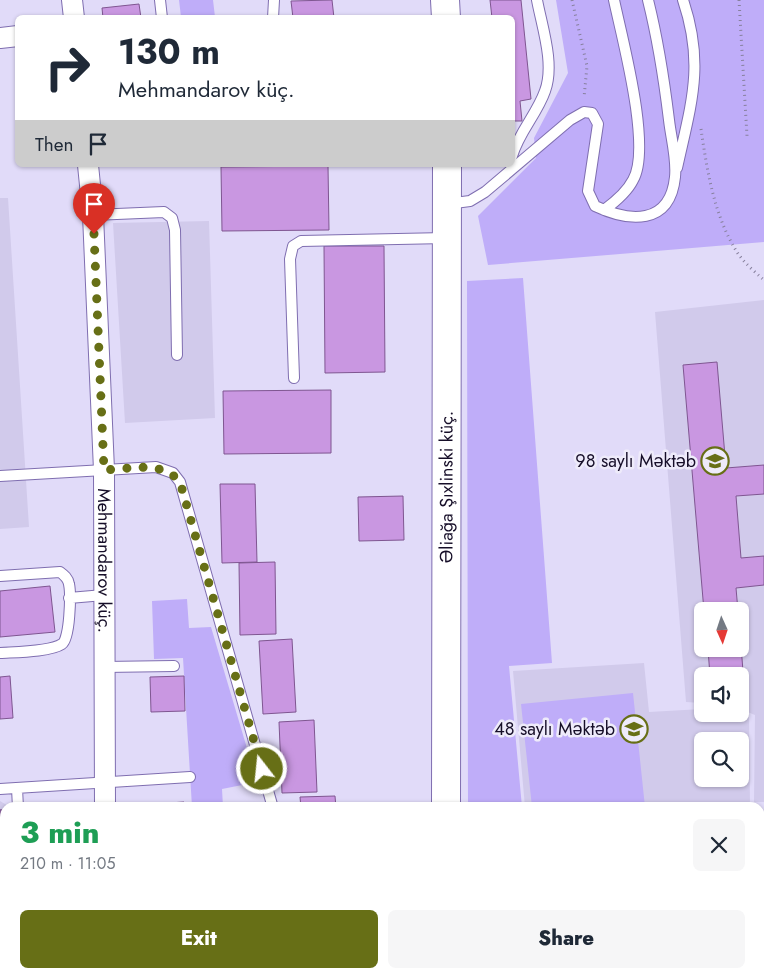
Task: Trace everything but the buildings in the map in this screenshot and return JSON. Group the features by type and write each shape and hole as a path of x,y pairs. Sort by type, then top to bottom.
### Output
{"main road":[{"path":"445,0 446,15"},
{"name":"Əliağa Şıxlinski küç.","path":"446,802 447,167"}],"street":[{"path":"72,0 74,15"},
{"path":"0,38 15,36"},
{"name":"Mehmandarov küç.","path":"88,167 93,215 104,470 105,802"}],"lane":[{"path":"160,0 162,15"},
{"path":"273,15 274,0"},
{"path":"515,149 524,128 545,91 547,63 537,0"},
{"path":"604,210 618,199 634,180 639,159 636,107 614,0"},
{"path":"648,0 662,57 675,177"},
{"path":"515,164 570,120 584,112 592,113 598,124 588,192 594,206 614,215 638,218 659,212 669,200 695,84 695,51 690,20 683,0"},
{"path":"447,204 470,201 509,169"},
{"path":"93,215 164,212 172,218 175,230 177,355"},
{"path":"294,378 290,259 293,246 301,241 447,238"},
{"path":"0,476 156,467 173,473 180,482 271,802"},
{"path":"0,576 60,572 65,575 68,583 69,598 67,638 62,644 54,647 0,654"},
{"path":"69,598 104,595"},
{"path":"104,667 174,666"},
{"path":"0,789 190,777"},
{"path":"18,788 18,802"}],"path":[{"path":"572,0 586,66 584,112"},
{"path":"739,0 747,136"},
{"path":"700,120 705,158 720,218 738,253 764,280"}],"shaded area":[{"path":"179,0 213,0 215,15 181,15"},
{"path":"556,0 764,0 764,242 488,265 478,216 536,158 534,138 568,73"},
{"path":"0,198 8,198 29,527 0,529"},
{"path":"209,221 215,418 125,423 113,223"},
{"path":"523,278 552,663 509,666 522,802 468,802 467,281"},
{"name":"98 saylı Məktəb","path":"764,300 764,802 754,802 755,715 749,713 749,667 694,667 694,702 686,702 655,312"},
{"path":"187,599 189,628 211,627 257,782 222,789 223,802 192,802 183,658 154,659 152,601"},
{"name":"48 saylı Məktəb","path":"644,663 649,712 694,709 694,722 749,722 749,717 750,802 525,802 513,671"},
{"path":"633,693 644,802 531,802 521,704"}],"place":[{"name":"98 saylı Məktəb","path":"715,461"},
{"name":"48 saylı Məktəb","path":"634,729"}],"route":[{"path":"94,234 104,470 156,467 173,473 180,482 262,769"}]}
